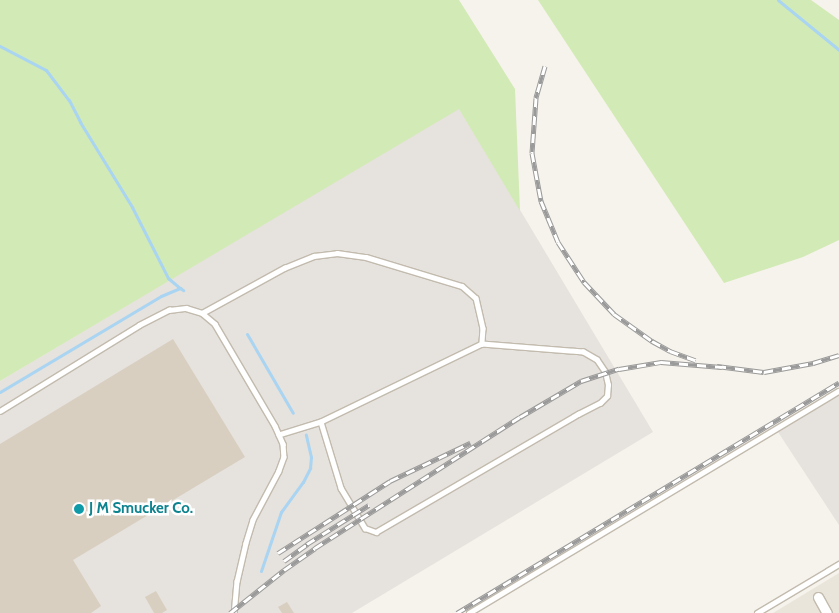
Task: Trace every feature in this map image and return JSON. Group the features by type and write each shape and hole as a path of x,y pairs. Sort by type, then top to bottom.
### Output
{"street":[{"path":"818,597 827,613"}],"lane":[{"path":"202,313 284,268 314,256 337,254 366,257 462,286 476,298 482,328 482,344"},
{"path":"0,411 139,325 168,310 186,308 202,313 222,333 283,444 284,457 254,520 246,543 237,581 234,613"},
{"path":"279,435 320,422 482,344 583,352 597,360 605,372 608,385 607,396 600,403 376,532 365,528 341,488 320,422"},
{"path":"469,613 839,392"},
{"path":"758,613 839,564"}],"shaded area":[{"path":"459,108 653,432 352,613 0,613 0,381"},
{"path":"839,391 839,525 776,429"},
{"path":"839,573 839,613 773,613"}],"green space":[{"path":"0,0 459,0 515,89 520,211 459,109 0,381"},
{"path":"538,0 811,0 839,20 839,240 803,257 724,283"}],"building":[{"name":"J M Smucker Co.","path":"173,339 245,457 73,560 101,606 91,613 0,613 0,444"},
{"path":"156,591 167,610 162,613 154,613 145,597"},
{"path":"287,602 294,613 282,613 278,607"}],"waterway":[{"path":"778,0 839,50"},
{"path":"0,46 46,70 69,100 80,122 132,207 168,278 180,288"},
{"path":"0,392 161,296 180,288 183,290"},
{"path":"247,334 293,413"},
{"path":"261,571 281,512 303,482 310,468 311,457 306,435"}],"railway":[{"path":"545,66 536,98 532,153 541,201 558,242 584,282 614,314 652,341 670,351 695,360"},
{"path":"717,366 764,372 813,363 839,355"},
{"path":"230,613 315,548 520,417 581,381 619,369 661,362 722,367"},
{"path":"457,613 839,383"},
{"path":"278,553 390,481 470,443"},
{"path":"284,561 307,544 369,505"}],"place":[{"name":"J M Smucker Co.","path":"79,509"}]}
